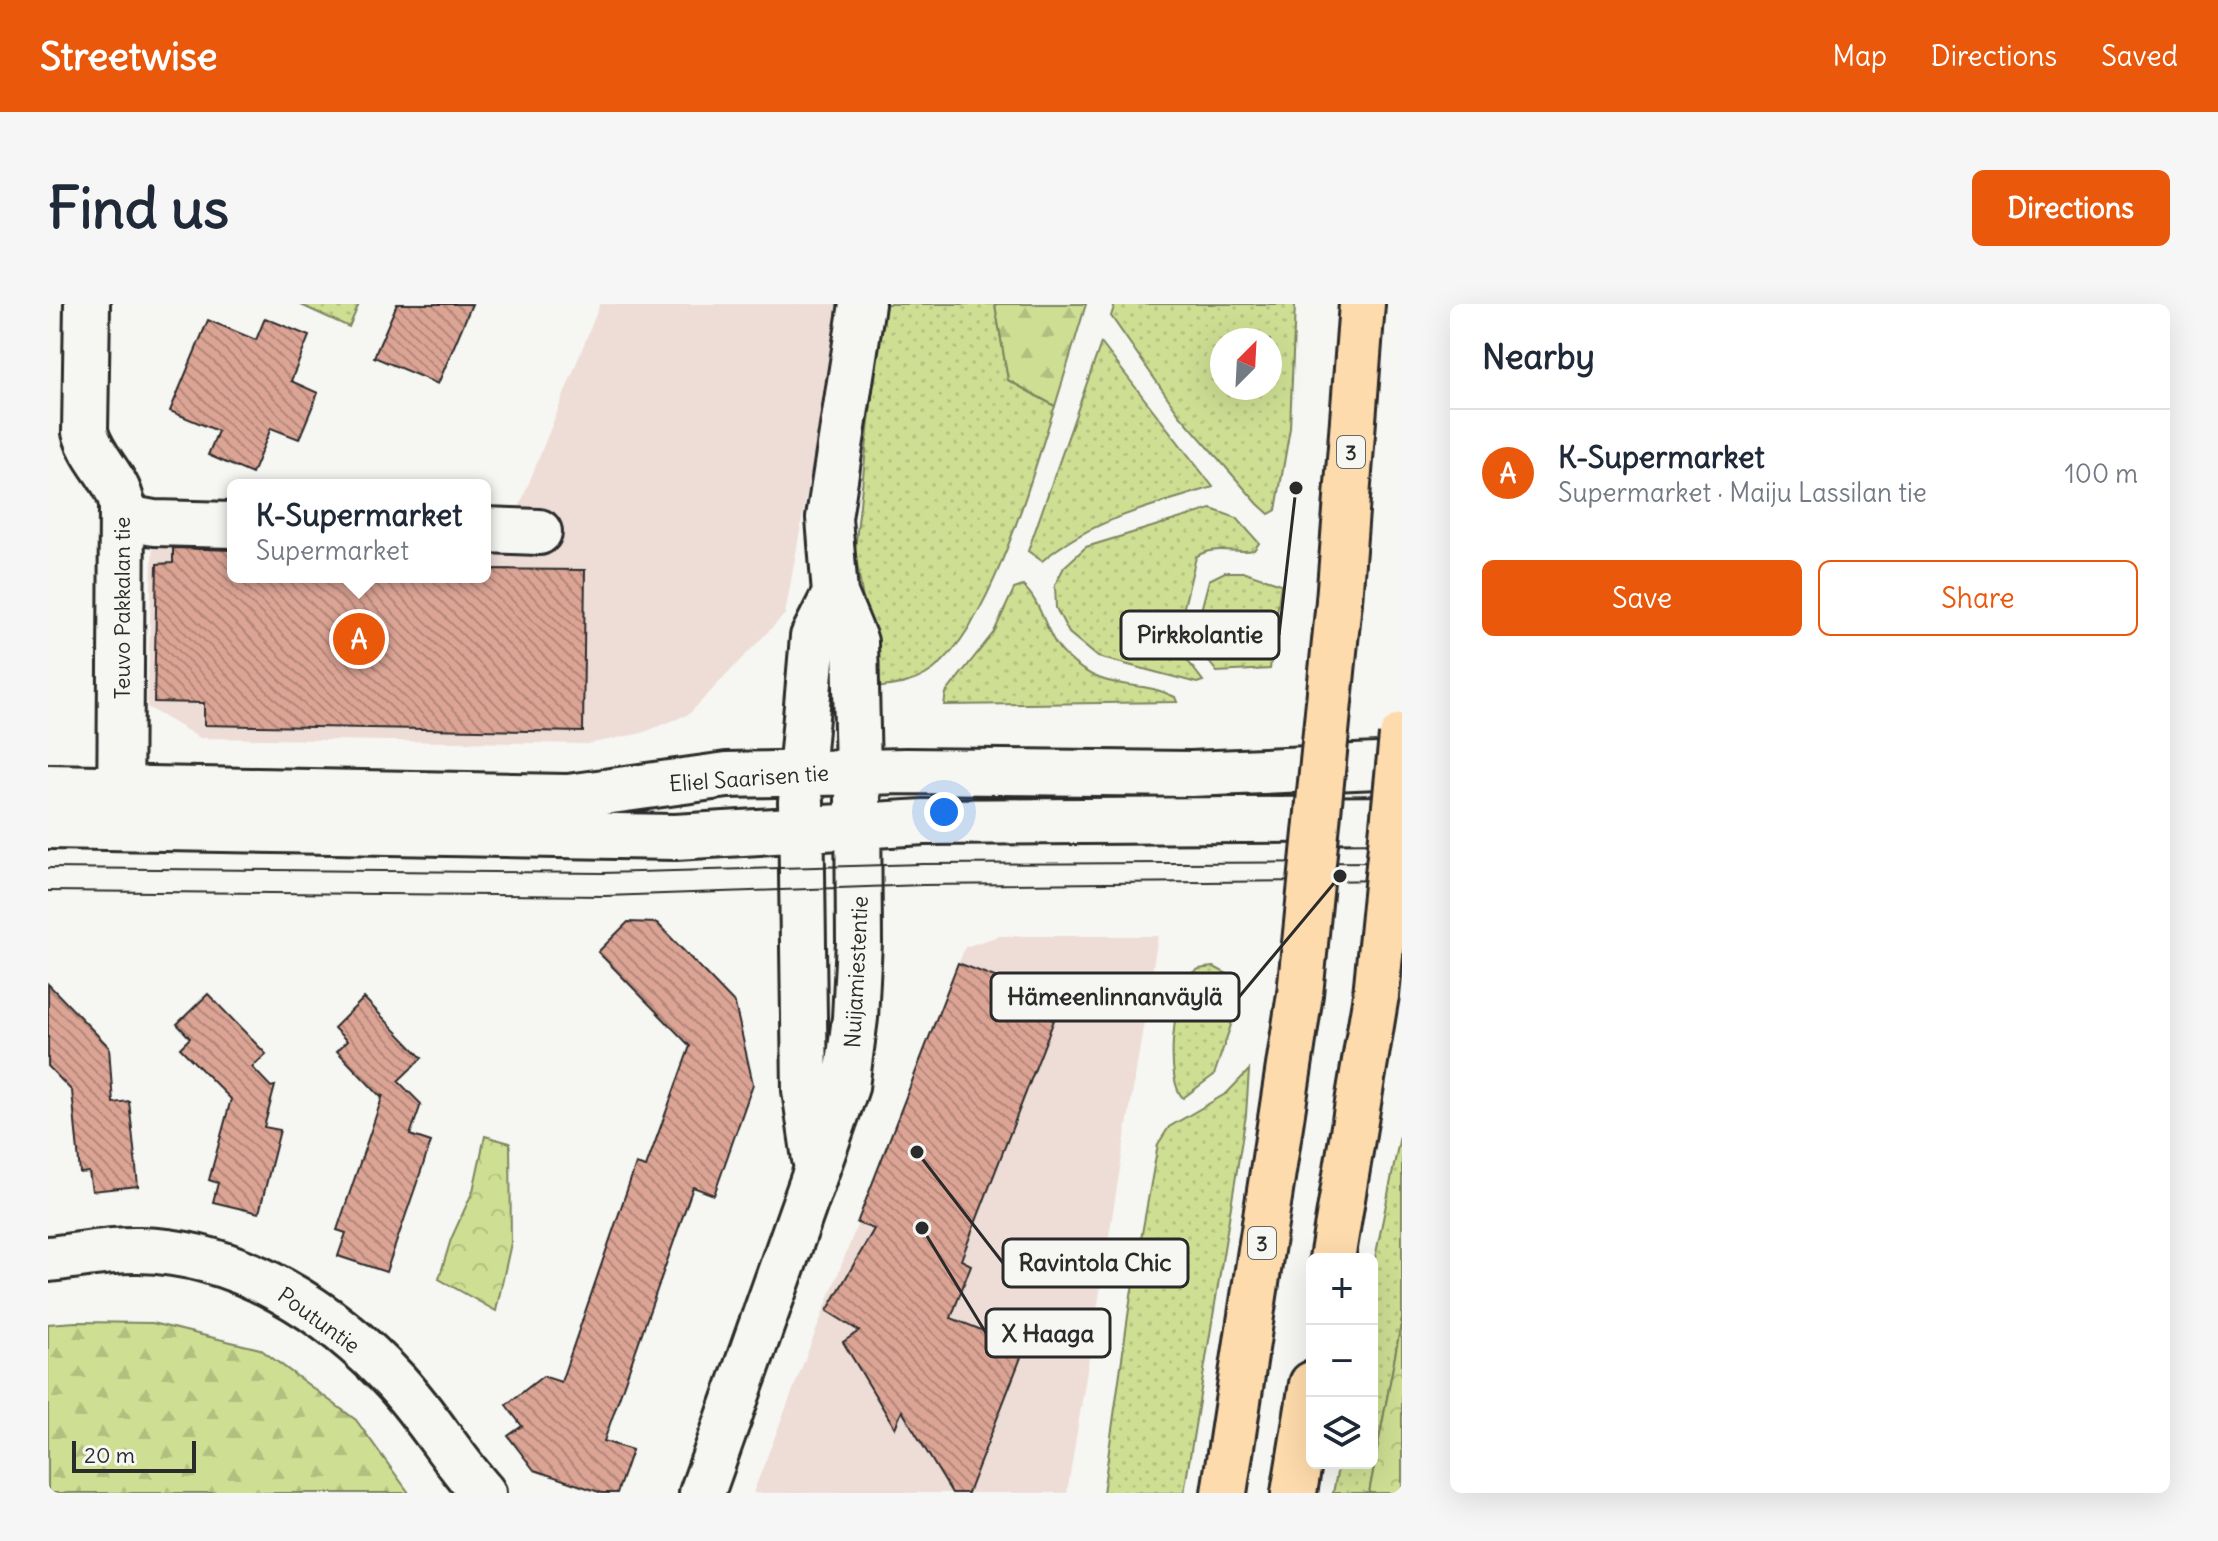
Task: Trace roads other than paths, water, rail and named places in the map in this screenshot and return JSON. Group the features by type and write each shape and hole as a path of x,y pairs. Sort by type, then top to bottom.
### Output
{"highway":[{"name":"3","path":"1224,1493 1300,994 1339,601 1362,304"},
{"path":"1333,1253 1376,995 1402,736"},
{"path":"1294,1493 1310,1397"}],"street":[{"name":"Teuvo Pakkalan tie","path":"87,304 85,432 90,452 119,489 122,517 120,807"},
{"path":"835,594 829,518 862,304"},
{"path":"122,517 160,523 227,525"},
{"path":"491,530 539,532"},
{"name":"Nuijamiestentie","path":"702,1493 815,1166 846,1087 852,1050 861,888 855,642 835,594"},
{"name":"Nuijamiestentie","path":"815,1166 805,1090 801,774 813,637 835,594"},
{"name":"Eliel Saarisen tie","path":"48,826 120,807 568,797 689,778 858,772 1191,774 1402,765"},
{"name":"Eliel Saarisen tie","path":"48,787 120,807 622,837 800,831 924,822 1402,819"},
{"name":"Poutuntie","path":"48,1259 139,1250 197,1259 245,1272 297,1298 345,1334 397,1383 483,1493"}],"tram line":[{"path":"48,868 602,873 923,864 1402,862"},
{"path":"48,891 605,896 923,885 1402,880"}],"place":[{"name":"Pirkkolantie","path":"1296,488"},
{"name":"K-Supermarket","path":"359,639"},
{"name":"Hämeenlinnanväylä","path":"1340,876"},
{"name":"Ravintola Chic","path":"917,1152"},
{"name":"X Haaga","path":"922,1228"}]}
